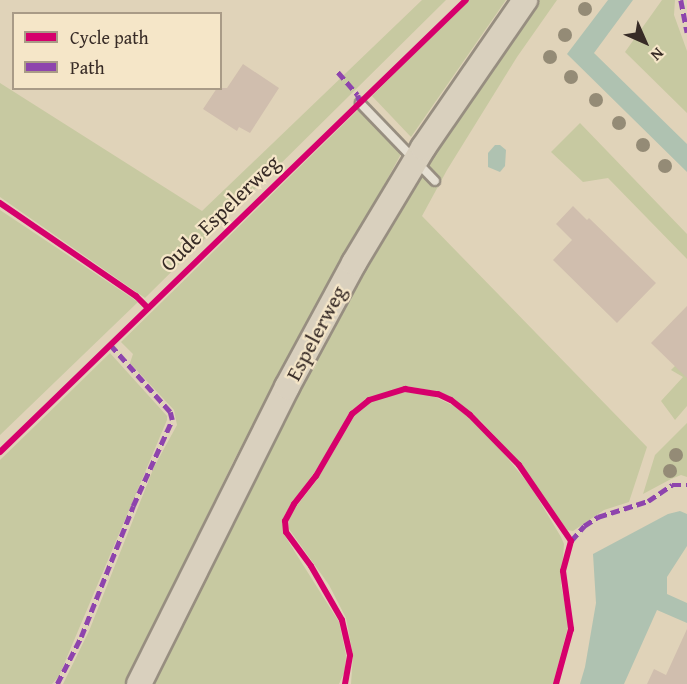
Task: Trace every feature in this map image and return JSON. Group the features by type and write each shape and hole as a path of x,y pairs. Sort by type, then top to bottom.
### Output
{"main road":[{"name":"Espelerweg","path":"139,684 323,319 415,161 525,0"}],"lane":[{"path":"360,103 435,181"}],"green space":[{"path":"422,0 446,0 145,298 0,197 0,83 202,211"},
{"path":"469,0 506,0 411,137 372,96"},
{"path":"538,0 557,0 517,57 447,170 422,216 647,447 629,502 604,510 573,531 567,530 521,464 481,421 454,399 441,392 406,386 365,399 349,413 325,457 285,514 283,533 339,622 346,655 345,671 339,684 150,684 260,464 335,324 447,133"},
{"path":"662,0 675,0 674,15 687,51 687,113 625,52"},
{"path":"359,109 401,154 235,458 125,684 63,684 89,631 154,467 177,425 174,410 130,363 133,354 121,342"},
{"path":"580,123 687,234 687,259 608,178 583,182 551,152"},
{"path":"0,210 138,302 0,435"},
{"path":"110,353 167,416 167,420 59,676 52,684 0,684 0,460"},
{"path":"687,354 687,406 675,420 661,401 683,377 671,370"},
{"path":"406,392 431,395 456,407 469,418 496,444 531,487 561,537 564,544 561,585 569,623 553,684 351,684 353,655 346,618 329,585 289,529 289,516 317,480 355,415 365,405 379,398"},
{"path":"687,423 687,477 681,475 643,494 655,455"}],"shaded area":[{"path":"608,0 633,0 594,53 687,144 687,172 567,54"},
{"path":"495,145 500,145 506,150 505,166 500,172 488,167 488,153"},
{"path":"680,511 687,514 687,546 667,577 667,594 687,603 687,623 657,610 624,684 580,684 596,603 593,554 668,514"}],"building":[{"path":"243,64 279,88 250,133 239,127 237,131 203,109 216,90 227,88"},
{"path":"573,206 587,220 589,218 656,283 617,323 553,260 572,240 556,224"},
{"path":"687,306 687,378 651,343"},
{"path":"687,629 687,684 647,684 654,669 666,675"}],"marked path":[{"path":"681,0 687,32"},
{"path":"338,72 358,95 360,103"},
{"path":"57,684 81,637 133,506 172,420 170,412 110,345"},
{"path":"571,541 584,526 598,517 648,501 672,485 687,485"}],"cycle path":[{"name":"Oude Espelerweg","path":"0,452 466,0"},
{"path":"0,203 136,296 148,308"},
{"path":"345,684 350,655 342,620 311,566 286,532 285,521 294,504 316,476 352,414 369,400 405,389 438,394 451,400 470,415 519,465 571,541 563,571 571,629 556,684"}]}
